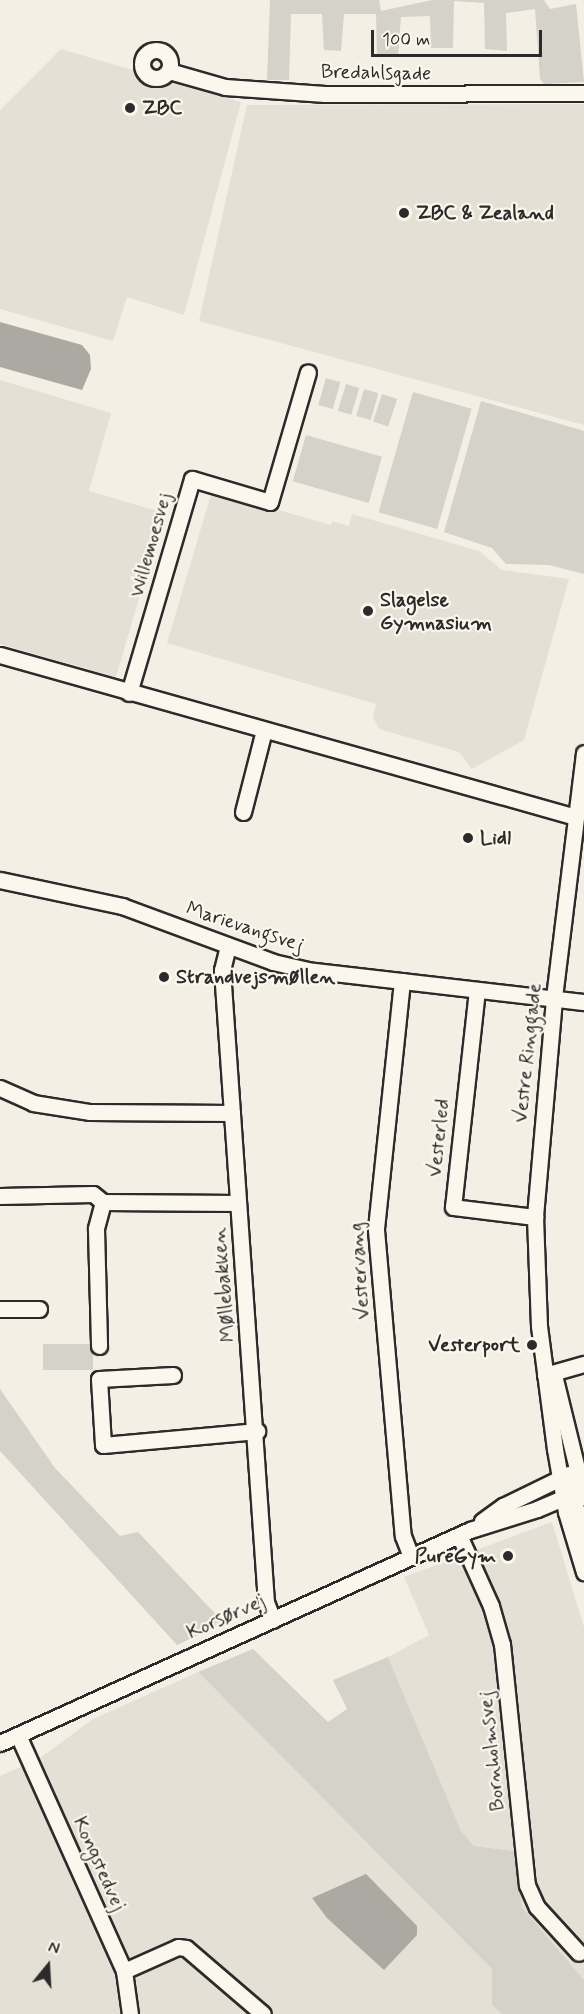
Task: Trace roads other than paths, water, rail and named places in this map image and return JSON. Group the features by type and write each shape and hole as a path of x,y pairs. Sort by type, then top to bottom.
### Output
{"street":[{"name":"Bredahlsgade","path":"169,71 225,87 325,94 584,93"},
{"name":"Willemoesvej","path":"129,693 192,479 270,502 308,372"},
{"path":"0,655 576,817"},
{"path":"243,812 264,730"},
{"name":"Vestre Ringgade","path":"575,1484 549,1374 543,1359 535,1277 535,1217 554,999 584,753"},
{"name":"Marievangsvej","path":"0,880 122,906 228,946 307,970 584,1002"},
{"name":"Møllebakken","path":"228,946 222,970 257,1431 266,1602 273,1620"},
{"name":"Vestervang","path":"402,981 376,1230 403,1536 411,1557"},
{"name":"Vesterled","path":"477,990 453,1207 535,1217"},
{"path":"0,1088 33,1103 90,1112 232,1113"},
{"path":"0,1196 93,1194 103,1202 238,1203"},
{"path":"99,1346 96,1229 103,1202"},
{"path":"0,1309 39,1309"},
{"path":"549,1374 584,1364"},
{"name":"Vestre Ringgade","path":"549,1374 549,1402 575,1484"},
{"path":"172,1375 99,1378 103,1445 257,1431"},
{"path":"575,1484 584,1538"},
{"path":"575,1484 584,1572"},
{"name":"Korsørvej","path":"0,1743 464,1532 575,1484"},
{"name":"Bornholmsvej","path":"464,1532 502,1644 527,1885 537,1907 579,1953"},
{"name":"Kongstedvej","path":"18,1735 124,1971 130,2014"},
{"path":"124,1971 178,1947 186,1948 263,2014"}],"place":[{"name":"ZBC","path":"130,108"},
{"name":"ZBC & Zealand","path":"404,213"},
{"name":"Slagelse Gymnasium","path":"368,611"},
{"name":"Lidl","path":"468,838"},
{"name":"Strandvejsmøllen","path":"164,977"},
{"name":"Vesterport","path":"532,1345"},
{"name":"PureGym","path":"508,1556"}]}
